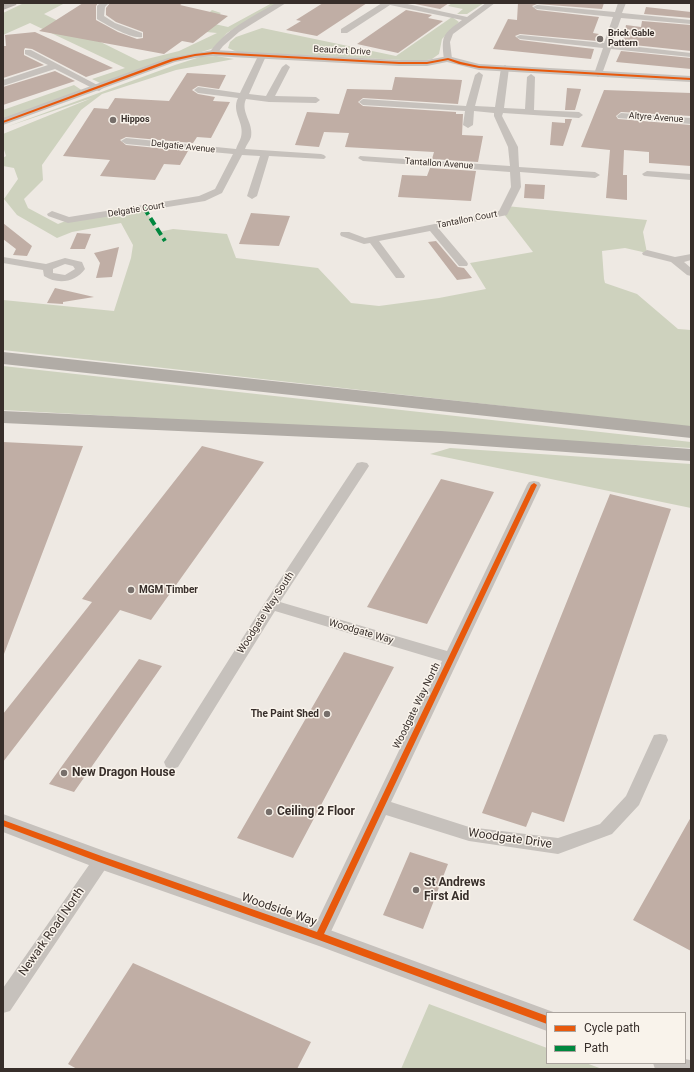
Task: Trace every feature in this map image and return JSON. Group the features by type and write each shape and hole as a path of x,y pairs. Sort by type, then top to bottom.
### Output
{"highway":[{"path":"3,358 691,432"},
{"path":"3,417 441,437 691,455"}],"main road":[{"path":"3,8 12,3"}],"street":[{"path":"105,3 102,6 100,17 112,24 139,35"},
{"path":"213,53 221,41 232,33 282,3"},
{"path":"344,32 386,3"},
{"path":"392,3 467,19"},
{"path":"448,59 446,42 450,33 467,19 491,3"},
{"path":"598,74 622,3"},
{"path":"538,6 691,22"},
{"path":"520,37 691,54"},
{"path":"28,52 99,88"},
{"name":"Beaufort Drive","path":"3,122 172,60 213,53 427,63 448,59 460,64 479,67 691,79"},
{"path":"240,152 246,137 246,125 240,111 240,103 262,56"},
{"path":"3,83 55,66"},
{"path":"269,98 286,66"},
{"path":"505,68 498,116 513,147 515,169"},
{"path":"468,124 470,109 479,75"},
{"path":"529,112 531,77"},
{"path":"198,90 244,96 316,100"},
{"path":"362,102 578,115"},
{"name":"Altyre Avenue","path":"621,116 691,121"},
{"name":"Delgatie Avenue","path":"126,141 148,142 164,146 321,157"},
{"name":"Delgatie Court","path":"52,214 68,220 201,199 219,191 240,152"},
{"path":"252,196 265,154"},
{"name":"Tantallon Avenue","path":"363,158 595,175"},
{"name":"Tantallon Court","path":"346,234 364,240 372,239 503,213 516,187 515,169"},
{"path":"647,174 691,177"},
{"name":"Tantallon Court","path":"432,227 464,264"},
{"path":"372,239 400,276"},
{"path":"646,253 675,260 691,257"},
{"path":"3,260 48,268"},
{"path":"675,260 691,273"},
{"name":"Woodgate Way South","path":"172,762 271,605 362,466"},
{"name":"Woodgate Way North","path":"319,936 534,485"},
{"name":"Woodgate Way","path":"271,605 451,658"},
{"name":"Woodgate Drive","path":"381,806 469,834 558,846 606,829 634,800 660,740"},
{"name":"Woodside Way","path":"3,823 102,860 319,936 546,1020"},
{"name":"Newark Road North","path":"3,1004 102,860"},
{"path":"667,1064 681,1069"}],"green space":[{"path":"24,3 65,3 44,14 139,61 179,51 217,33 186,30 199,22 212,10 221,13 210,23 228,27 272,3 277,3 227,33 214,48 102,84 92,79 125,68 30,23 3,35 3,13"},
{"path":"452,3 484,3 467,14 457,14 463,9 448,6"},
{"path":"452,17 459,22 442,39 439,54 432,59 422,61 237,52 228,48 230,42 236,37 262,28 396,56"},
{"path":"216,56 234,59 176,70 102,94 81,110 42,165 43,180 24,199 28,208 58,224 68,220 144,208 159,232 173,229 227,234 236,258 318,268 351,303 379,306 439,298 486,289 470,263 533,252 503,213 506,206 647,220 643,232 647,253 625,248 602,251 604,279 605,283 637,294 678,329 691,330 691,427 3,350 3,300 114,311 131,258 133,245 121,223 72,232 57,238 17,215 4,199 18,179 14,168 3,166 3,158 6,156 3,146 3,134 92,98 6,127 175,65 200,57"},
{"path":"74,85 83,91 3,120 3,110"},
{"path":"3,366 691,442 691,448 3,410"},
{"path":"450,448 691,464 691,508 430,454"},
{"path":"429,1004 546,1048 546,1064 589,1064 602,1069 401,1069"}],"building":[{"path":"83,3 98,3 96,6 96,20 118,32 137,39 143,38 143,32 116,22 106,15 106,8 110,3 183,3 180,5 228,16 193,43 182,41 164,54 39,31"},
{"path":"323,3 367,3 317,36 286,30 301,21 296,20"},
{"path":"449,3 440,9 415,4"},
{"path":"518,3 604,3 602,9 537,4 532,6 537,10 599,17 593,33 599,34 597,41 520,34 515,36 520,40 594,49 591,59 493,49 508,19 517,20"},
{"path":"646,7 691,12 691,18 644,14"},
{"path":"406,10 432,15 428,18 443,21 398,53 357,44"},
{"path":"642,21 691,25 691,51 624,44 625,42 623,41 626,25 641,27"},
{"path":"35,32 113,68 86,77 32,49 25,48 24,55 44,65 3,78 3,46 6,46 5,35"},
{"path":"621,51 691,58 691,69 616,62"},
{"path":"55,71 75,81 3,105 3,87"},
{"path":"187,73 226,75 219,89 198,86 192,90 198,94 215,97 213,101 230,102 211,138 197,137 193,143 126,137 120,140 126,145 188,151 180,165 164,164 155,180 100,176 110,160 63,156 94,108 108,109 115,98 169,101"},
{"path":"395,77 462,80 458,104 363,98 358,102 363,106 456,112 456,114 463,114 462,135 483,136 478,162 432,159 434,152 345,147 349,133 324,132 319,147 295,145 307,112 339,114 347,89 392,90"},
{"path":"567,88 581,89 575,110 565,110"},
{"path":"604,90 691,93 691,116 621,112 616,116 618,119 691,125 691,166 649,163 649,152 624,150 623,175 627,175 627,200 606,198 610,150 581,147"},
{"path":"565,119 572,119 563,146 550,145 552,122 565,123"},
{"path":"430,168 476,171 471,201 398,197 402,175 427,176"},
{"path":"525,184 545,185 544,199 524,198"},
{"path":"251,213 290,216 279,246 239,244"},
{"path":"3,223 32,246 27,256 13,255 16,249 3,239"},
{"path":"77,233 91,234 85,249 70,249"},
{"path":"436,241 458,267 464,268 472,278 457,280 428,242"},
{"path":"119,247 112,277 96,278 100,263 94,253"},
{"path":"55,288 94,297 63,302 63,304 47,303"},
{"path":"3,442 83,446 4,654 3,654"},
{"path":"202,446 264,462 151,620 120,610 3,762 3,714 92,602 82,599"},
{"path":"441,479 494,492 427,624 367,607"},
{"path":"610,494 671,509 564,822 532,812 526,827 482,813"},
{"path":"344,652 394,667 293,858 237,838"},
{"path":"139,659 162,666 74,792 49,784"},
{"path":"691,817 691,951 633,920"},
{"name":"St Andrews First Aid","path":"410,852 448,864 423,929 383,915"},
{"path":"133,963 311,1042 297,1069 77,1069 68,1064"}],"marked path":[{"path":"144,208 165,241"}],"cycle path":[{"path":"3,122 172,60 213,53 399,63 427,63 448,59 479,67 691,79"},
{"path":"319,936 534,485"},
{"path":"3,823 102,860 319,936 546,1020"}],"place":[{"name":"Brick Gable Pattern","path":"600,39"},
{"name":"Hippos","path":"113,120"},
{"name":"MGM Timber","path":"131,590"},
{"name":"The Paint Shed","path":"327,714"},
{"name":"New Dragon House","path":"64,773"},
{"name":"Ceiling 2 Floor","path":"269,812"},
{"name":"St Andrews First Aid","path":"416,890"}]}
